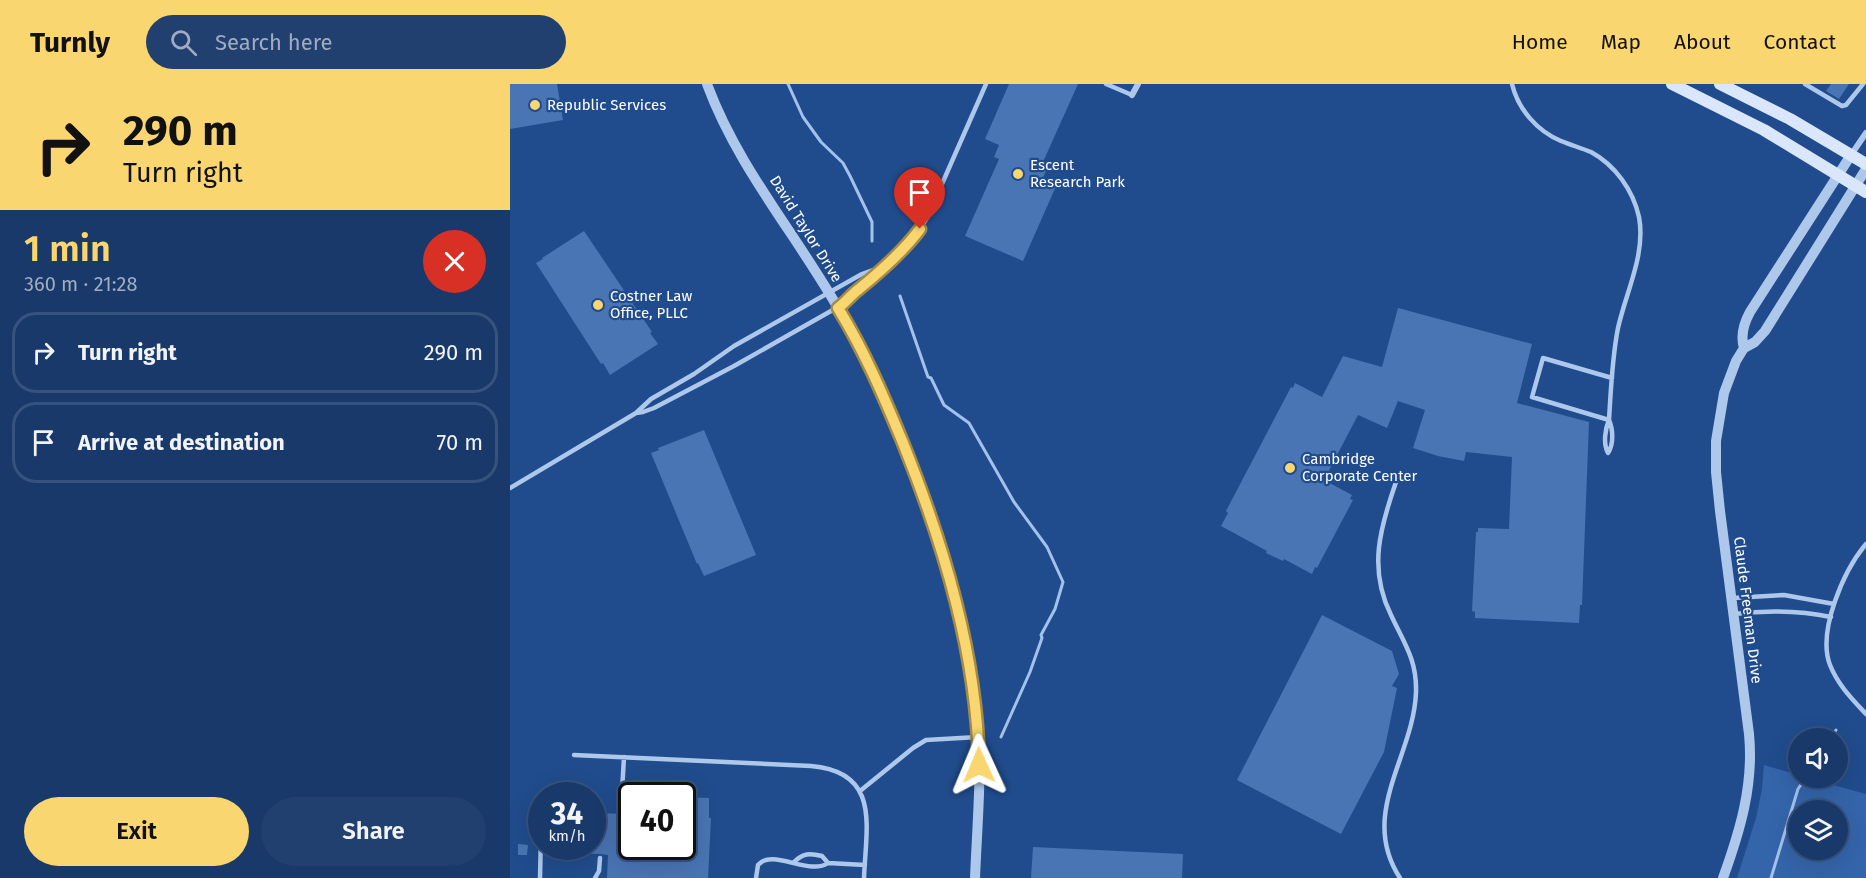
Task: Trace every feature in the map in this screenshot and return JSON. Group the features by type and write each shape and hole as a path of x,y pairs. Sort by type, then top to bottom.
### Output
{"main road":[{"path":"1672,84 1764,130 1861,188"},
{"path":"1720,84 1790,119 1866,164"}],"street":[{"name":"David Taylor Drive","path":"707,84 737,150 846,322 888,407 934,525 967,656 976,708 979,765 975,878"},
{"path":"1131,95 1138,84"},
{"name":"Claude Freeman Drive","path":"1744,348 1742,342 1749,312 1866,133"},
{"name":"Claude Freeman Drive","path":"1723,878 1746,804 1750,767 1749,734 1717,486 1716,441 1724,393 1736,361 1744,348 1755,342 1765,331 1861,188 1866,169"}],"lane":[{"path":"510,488 636,413 651,399 694,374 734,346 862,274 881,267 899,253 915,236 927,218 986,84"},
{"path":"1106,84 1131,95"},
{"path":"1512,84 1520,106 1547,135 1590,152 1605,162 1620,177 1635,202 1640,224 1639,250 1618,327 1609,420 1605,437 1605,448 1608,453 1612,445 1612,429 1609,420"},
{"path":"1805,84 1842,106 1846,105 1863,84"},
{"path":"636,413 654,408 838,308 874,278 881,267"},
{"path":"1609,420 1532,397 1543,358 1612,378"},
{"path":"1396,482 1382,523 1378,561 1385,602 1406,642 1416,675 1413,719 1390,787 1385,814 1390,858 1400,878"},
{"path":"1866,544 1849,568 1834,604 1827,645 1829,663 1840,684 1866,714"},
{"path":"1731,598 1784,595 1834,604"},
{"path":"1733,614 1770,610 1808,613 1832,618"},
{"path":"860,791 926,740 979,737"},
{"path":"574,755 821,767 842,774 855,784 864,799 866,810 864,878"},
{"path":"623,782 624,757"},
{"path":"794,862 807,854 822,856 828,863"},
{"path":"540,878 541,860"},
{"path":"595,878 599,871 600,860"},
{"path":"756,878 757,868 761,861 794,862 804,866 819,867 828,863 865,865"}],"shaded area":[{"path":"1764,765 1788,772 1788,788 1844,788 1866,794 1866,878 1737,878 1756,818"}],"building":[{"name":"Republic Services","path":"510,84 557,84 563,120 510,129"},
{"name":"Escent Research Park","path":"1009,84 1078,84 1043,162 1049,164 1043,178 1057,184 1023,261 965,236 999,159 994,157 999,145 985,139"},
{"path":"1831,84 1849,84 1839,99 1826,91"},
{"name":"Costner Law Office, PLLC","path":"584,231 658,344 610,375 536,263"},
{"name":"Cambridge Corporate Center","path":"1398,308 1532,344 1517,403 1589,422 1582,605 1580,605 1579,623 1475,618 1475,612 1472,611 1476,532 1478,528 1509,529 1512,457 1466,452 1464,461 1413,448 1425,410 1398,401 1387,428 1358,415 1324,480 1352,495 1350,499 1353,500 1312,574 1284,559 1283,561 1266,553 1267,551 1221,526 1228,513 1226,511 1291,387 1293,388 1295,383 1322,397 1343,356 1382,367"},
{"path":"704,430 756,555 704,576 651,453 659,450 658,448"},
{"path":"1322,615 1392,651 1399,674 1392,686 1397,688 1384,752 1341,834 1237,780"},
{"path":"696,797 709,798 709,818 711,818 708,878 607,878 606,813 618,814 618,860 696,860"},
{"path":"518,844 528,845 527,855 518,855"},
{"path":"1033,847 1183,854 1182,878 1031,878"}],"waterway":[{"path":"788,84 803,117 821,142 843,163 850,176 872,222 872,241"},
{"path":"900,296 928,377 931,378 944,405 969,423 1014,502 1047,547 1063,582 1055,609 1041,635 1042,638 1030,672 1001,737"},
{"path":"1771,878 1799,788"}],"place":[{"name":"Republic Services","path":"535,105"},
{"name":"Escent Research Park","path":"1018,174"},
{"name":"Costner Law Office, PLLC","path":"598,305"},
{"name":"Cambridge Corporate Center","path":"1290,468"}],"route":[{"path":"920,229 899,253 881,267 874,278 838,308 888,407 934,525 961,625 973,688 978,722 979,765"}]}
